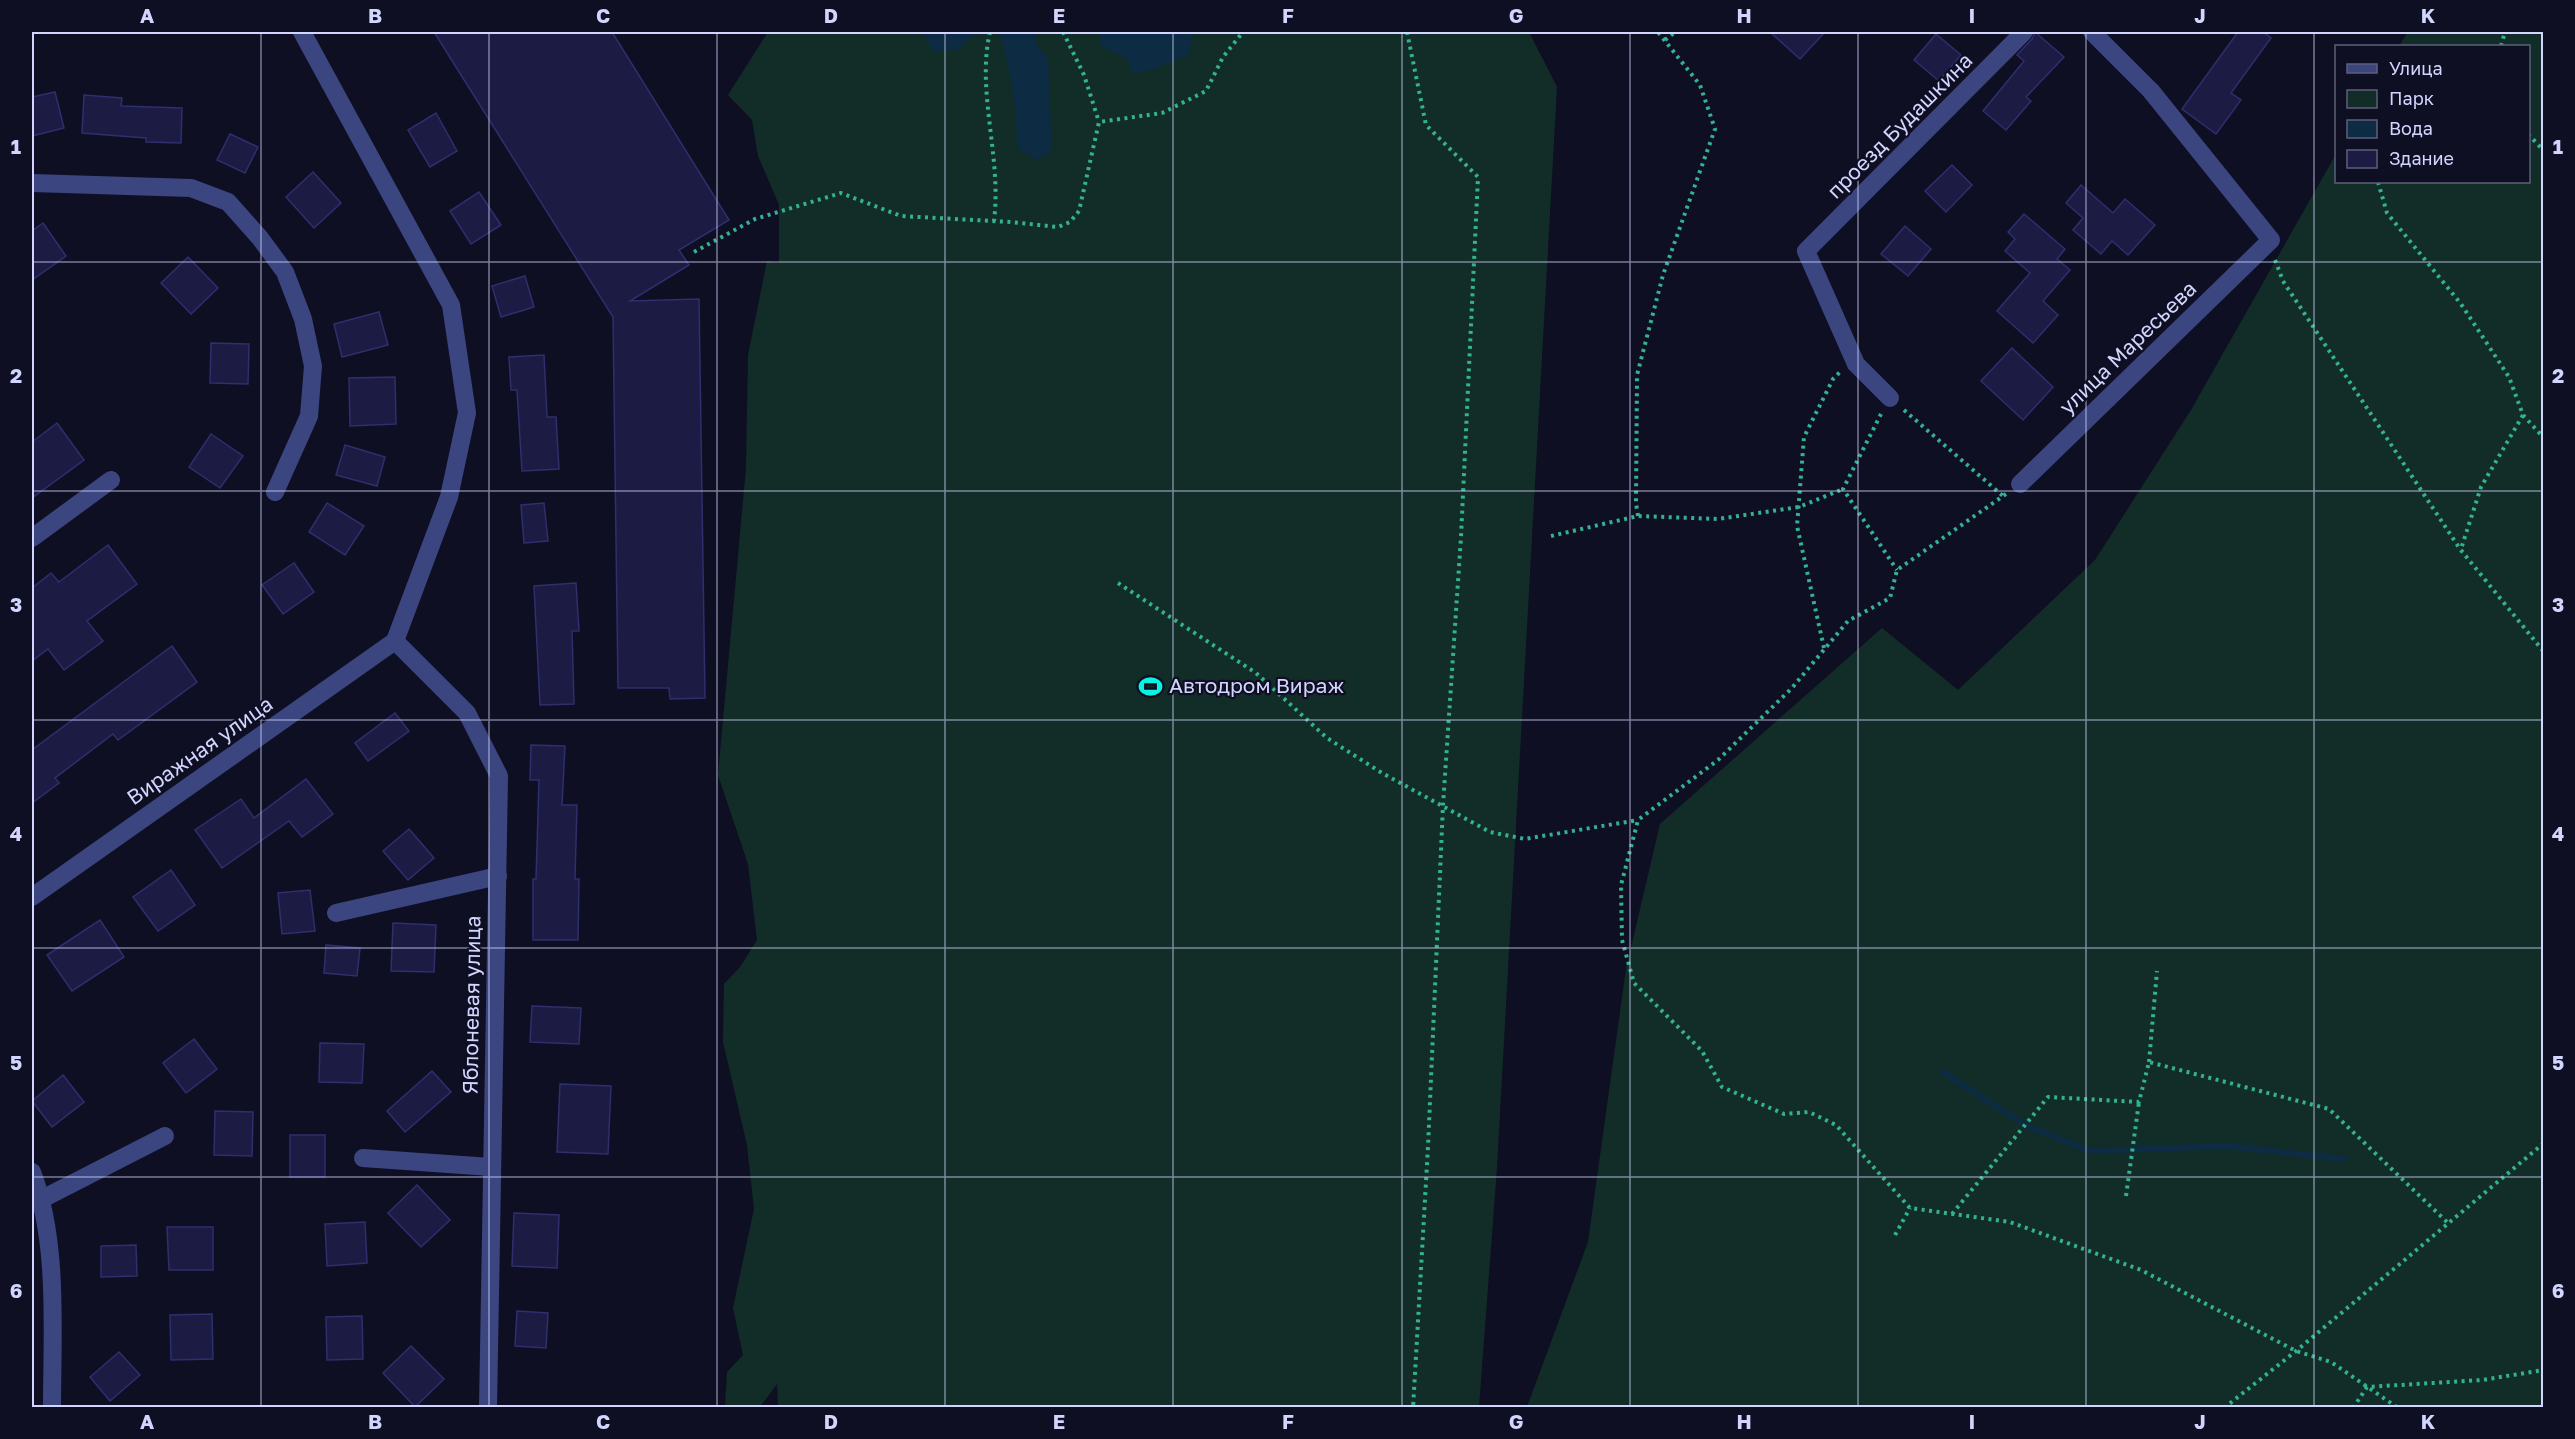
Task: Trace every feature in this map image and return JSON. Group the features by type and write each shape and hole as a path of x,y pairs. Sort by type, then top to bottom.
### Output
{"street":[{"path":"302,32 451,305 467,413 449,497 394,641"},
{"name":"проезд Будашкина","path":"1853,358 1806,251 2024,32"},
{"name":"улица Маресьева","path":"2020,484 2271,240 2151,91 2092,32"},
{"path":"32,183 191,188 228,202 260,238 285,272 303,319 313,366 309,416 275,492"},
{"path":"1853,358 1856,364 1890,398"},
{"path":"32,538 111,480"},
{"name":"Яблоневая улица","path":"394,641 467,713 499,776 488,1407"},
{"name":"Виражная улица","path":"32,897 394,641"},
{"path":"336,913 498,876"},
{"path":"42,1199 165,1136"},
{"path":"363,1158 491,1167"},
{"path":"32,1172 42,1199 52,1294 52,1407"}],"path":[{"path":"990,32 984,56 998,190 994,221"},
{"path":"694,252 754,219 841,193 901,216 1058,227 1070,222 1079,211 1099,122 1084,75 1063,32"},
{"path":"1099,122 1162,113 1206,91 1222,57 1243,32"},
{"path":"1407,32 1426,124 1478,177 1461,537 1443,805 1428,1147 1413,1407"},
{"path":"1638,516 1637,375 1664,275 1715,129 1700,85 1658,32"},
{"path":"1665,40 1675,32"},
{"path":"2530,135 2544,151"},
{"path":"2378,183 2387,213 2461,304 2509,377 2523,415 2544,438"},
{"path":"2283,281 2460,549 2544,652"},
{"path":"1825,649 1797,525 1804,437 1833,378 1853,358"},
{"path":"1551,536 1638,516 1718,519 1799,507 1843,489 1890,398 2003,496"},
{"path":"2460,549 2481,487 2523,415"},
{"path":"1118,583 1256,673 1327,738 1382,773 1490,832 1525,839 1638,820 1718,760 1792,688 1848,621 1890,598 1897,570 2020,484"},
{"path":"1843,489 1897,570"},
{"path":"1638,820 1621,885 1622,940 1634,983 1702,1051 1722,1087 1784,1114 1809,1112 1836,1125 1910,1208 2010,1222 2141,1270 2296,1352 2331,1362 2398,1407"},
{"path":"2126,1196 2139,1102 2149,1062 2157,971"},
{"path":"2149,1062 2329,1109 2448,1223"},
{"path":"1952,1215 2048,1097 2139,1102"},
{"path":"2224,1407 2296,1352 2544,1143"},
{"path":"1895,1234 1910,1208"},
{"path":"2367,1387 2482,1380 2544,1370"},
{"path":"2353,1407 2367,1387"}],"green space":[{"name":"Автодром Вираж","path":"768,32 1529,32 1557,87 1497,1167 1479,1407 778,1408 777,1384 760,1407 725,1407 727,1372 743,1355 733,1308 754,1209 747,1145 723,1042 724,984 740,967 757,940 748,864 718,775 746,468 748,355 767,261 779,263 779,205 758,156 752,120 728,95"},
{"path":"2408,32 2543,32 2543,1407 1527,1407 1588,1242 1626,969 1660,824 1882,628 1958,690 2095,560 2191,410 2335,156 2335,183 2530,183 2530,45 2400,45"}],"water":[{"path":"921,32 977,32 958,50 934,51"},
{"path":"999,32 1036,32 1035,43 1048,57 1052,151 1036,160 1017,148 1012,89"},
{"path":"1098,32 1193,32 1188,55 1154,69 1133,73 1127,58 1102,47"}],"building":[{"path":"434,32 612,32 729,220 679,250 689,265 630,301 699,299 705,698 670,699 669,688 618,688 613,317"},
{"path":"1770,32 1825,32 1800,59"},
{"path":"2035,32 2064,57 2026,97 2031,101 2006,130 1983,111 2024,61 2017,55 2032,39"},
{"path":"2238,32 2263,32 2271,38 2231,93 2241,100 2216,134 2182,109"},
{"path":"1936,34 1961,55 1939,81 1914,60"},
{"path":"55,92 64,128 32,136 32,97"},
{"path":"84,95 122,98 121,106 182,108 181,143 146,142 146,138 82,133"},
{"path":"436,113 457,151 430,167 408,130"},
{"path":"230,134 258,147 245,173 217,160"},
{"path":"1952,165 1972,185 1946,212 1925,191"},
{"path":"313,172 341,203 314,228 286,197"},
{"path":"2081,185 2113,213 2125,199 2155,225 2128,255 2112,241 2101,254 2073,230 2083,218 2066,203"},
{"path":"479,192 501,225 471,244 450,211"},
{"path":"2024,214 2065,249 2057,259 2070,270 2043,301 2058,315 2033,343 1997,311 2030,273 2005,251 2015,239 2008,232"},
{"path":"43,223 66,256 32,280 32,231"},
{"path":"1905,226 1931,249 1908,276 1881,254"},
{"path":"188,257 218,288 191,314 161,283"},
{"path":"525,276 534,307 501,317 492,286"},
{"path":"379,312 388,345 342,357 334,324"},
{"path":"211,343 249,344 248,384 210,383"},
{"path":"2012,348 2053,387 2023,420 1981,381"},
{"path":"544,355 547,417 556,417 559,469 522,471 517,390 511,390 509,357"},
{"path":"395,377 396,424 350,426 349,378"},
{"path":"57,423 84,460 32,498 32,442"},
{"path":"211,434 243,456 220,488 189,467"},
{"path":"345,445 385,457 377,486 336,475"},
{"path":"327,503 364,526 345,555 309,532"},
{"path":"544,503 548,541 524,543 521,505"},
{"path":"108,545 137,584 87,621 103,641 64,670 48,649 32,661 32,588 51,573 59,582"},
{"path":"294,563 314,592 283,614 262,585"},
{"path":"576,583 579,631 572,631 574,704 540,705 534,586"},
{"path":"172,646 197,682 118,740 113,734 55,778 59,783 32,803 32,750"},
{"path":"395,713 409,731 368,761 355,743"},
{"path":"531,745 565,746 562,805 577,805 575,879 579,879 578,940 533,940 533,879 536,879 539,780 530,780"},
{"path":"306,779 333,814 302,837 289,821 222,868 195,830 241,799 254,818"},
{"path":"409,829 434,858 408,880 383,851"},
{"path":"171,870 195,905 158,931 133,897"},
{"path":"310,890 315,931 282,934 278,893"},
{"path":"100,920 124,957 72,991 47,955"},
{"path":"393,923 436,925 434,972 391,971"},
{"path":"326,945 360,948 357,976 324,973"},
{"path":"532,1006 581,1008 579,1044 530,1042"},
{"path":"194,1039 217,1069 186,1093 163,1063"},
{"path":"320,1043 364,1044 362,1083 319,1082"},
{"path":"432,1071 451,1092 405,1132 387,1111"},
{"path":"63,1075 84,1102 52,1127 32,1101"},
{"path":"560,1084 611,1086 608,1154 557,1152"},
{"path":"215,1111 253,1112 252,1156 214,1155"},
{"path":"290,1135 325,1135 325,1177 290,1177"},
{"path":"417,1185 450,1220 421,1247 388,1213"},
{"path":"514,1213 559,1215 557,1268 512,1266"},
{"path":"365,1222 367,1263 327,1266 325,1224"},
{"path":"167,1227 213,1227 213,1270 169,1270"},
{"path":"136,1245 137,1276 101,1277 101,1246"},
{"path":"517,1311 548,1313 546,1348 515,1346"},
{"path":"212,1314 213,1359 171,1360 170,1315"},
{"path":"362,1316 363,1359 327,1360 326,1317"},
{"path":"411,1346 444,1379 415,1407 383,1373"},
{"path":"119,1352 140,1375 110,1401 90,1377"}],"waterway":[{"path":"1943,1072 2025,1125 2089,1151 2227,1146 2344,1159"}],"place":[{"name":"Автодром Вираж","path":"1151,686"}]}
